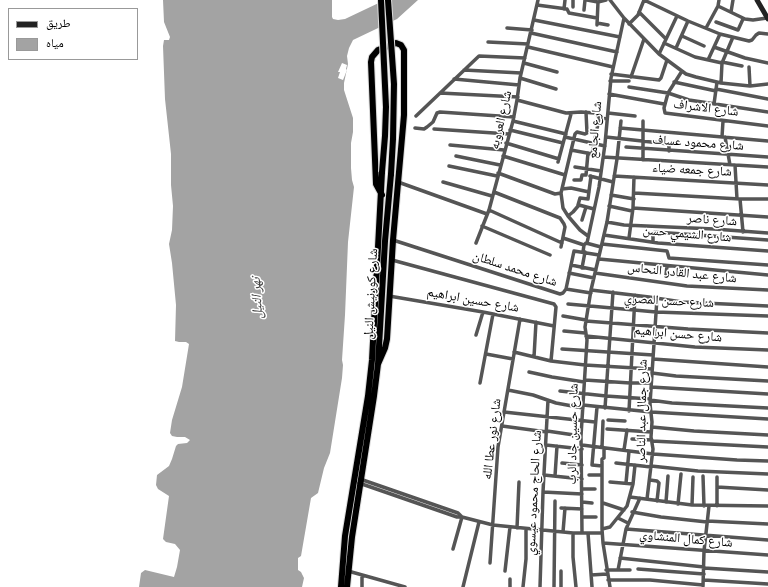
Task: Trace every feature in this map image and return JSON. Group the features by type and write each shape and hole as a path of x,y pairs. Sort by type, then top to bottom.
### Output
{"highway":[{"name":"شارع كورنيش النيل","path":"341,587 345,536 371,366 386,107 381,0"},
{"name":"شارع كورنيش النيل","path":"347,587 360,481 378,364 393,139 394,84 388,0"},
{"path":"378,364 387,339 392,252 404,115 404,50 401,45 396,43 374,53 371,62 376,184 382,195"},
{"path":"385,241 392,252"}],"main road":[{"path":"757,0 768,16"},
{"path":"761,0 768,16"}],"street":[{"name":"شارع العروبه","path":"476,243 489,210 497,175 510,132 518,98 521,72 538,0"},
{"path":"564,9 565,0"},
{"path":"573,7 574,0"},
{"path":"584,10 586,0 598,2 606,0"},
{"path":"611,0 629,24 659,54 691,76 719,83 750,86 768,84"},
{"path":"629,24 636,17 644,0 688,21 720,34 749,41 752,40 756,34 768,34"},
{"path":"706,28 718,6 719,0"},
{"path":"731,12 733,0"},
{"path":"598,2 597,24 608,24"},
{"path":"537,5 564,9 568,10 569,13 597,18"},
{"path":"718,6 743,19 753,20 768,16"},
{"path":"639,12 665,41 676,48 708,60 742,66"},
{"path":"659,54 677,16"},
{"name":"شارع الجامع","path":"584,252 600,179 606,137 611,74 624,18"},
{"path":"716,22 738,30 743,19"},
{"path":"534,20 620,37"},
{"path":"676,48 688,21"},
{"path":"507,28 531,31 616,52"},
{"path":"708,60 720,34"},
{"path":"682,36 704,46"},
{"path":"714,104 722,62 732,37"},
{"path":"631,77 644,39"},
{"path":"488,42 528,45 613,68"},
{"path":"714,47 745,58 768,63"},
{"path":"416,116 478,56 525,58"},
{"path":"611,74 659,80 667,60"},
{"path":"524,63 557,72"},
{"path":"749,67 750,86"},
{"path":"464,70 521,72"},
{"name":"شارع الاشراف","path":"682,71 674,82 664,104 664,111 668,114 768,126"},
{"path":"520,78 556,89"},
{"path":"454,79 519,85"},
{"path":"610,81 629,81"},
{"path":"674,82 768,99"},
{"path":"629,87 668,93 689,100 768,112"},
{"path":"440,93 518,98 572,114 586,112 596,114 600,118 607,119"},
{"path":"609,94 664,104"},
{"path":"415,128 422,129 427,127 433,122 437,113 440,112 513,119 574,139 605,146"},
{"path":"586,112 587,133 576,132 562,191 563,208 567,215 580,230 588,236"},
{"path":"608,113 635,116"},
{"path":"506,143 559,160 572,114"},
{"path":"574,180 581,180 582,175 585,175 600,118"},
{"path":"723,120 724,137 730,165"},
{"name":"شارع حسين جاد الرب","path":"582,533 582,421 587,340 586,320 610,206 621,121"},
{"path":"643,160 644,121"},
{"path":"620,128 768,141"},
{"path":"434,129 510,132 563,144"},
{"path":"606,137 669,144 669,151"},
{"path":"450,145 504,150"},
{"name":"شارع محمود عساف","path":"626,147 768,157"},
{"path":"571,150 617,159 768,167"},
{"path":"456,156 500,165"},
{"path":"503,156 565,175"},
{"path":"735,165 734,171 737,183 743,232"},
{"path":"449,166 497,175 556,194 567,188 589,192"},
{"path":"575,167 601,171"},
{"path":"585,175 613,182"},
{"path":"562,221 578,206 580,198 588,199 591,176"},
{"name":"شارع جمعه ضياء","path":"614,176 768,185"},
{"path":"629,238 634,199 634,177"},
{"path":"398,182 487,214"},
{"path":"443,182 492,196"},
{"path":"567,188 567,194"},
{"path":"489,210 561,245 565,227 562,221 556,216 494,192"},
{"path":"634,193 738,199 768,199"},
{"path":"611,195 634,199"},
{"path":"578,206 594,209"},
{"path":"610,206 633,210 768,217"},
{"path":"582,220 586,207"},
{"name":"شارع ناصر","path":"607,222 630,225 768,233"},
{"path":"482,226 550,256"},
{"path":"653,242 653,234 655,232 768,240"},
{"name":"شارع الشيمي حسن","path":"604,235 653,242 768,251"},
{"path":"563,238 586,244 667,251 669,258 768,265"},
{"name":"شارع محمد سلطان","path":"393,240 557,293 563,293 566,289 574,250 584,252"},
{"path":"582,268 584,252 599,257 667,266 768,275"},
{"path":"392,260 554,304 556,307 551,361"},
{"name":"شارع عبد القادر النحاس","path":"571,265 596,272 687,286 768,290"},
{"path":"666,275 667,266"},
{"path":"678,276 679,267"},
{"path":"569,273 594,278"},
{"path":"566,289 591,292 613,292 682,302 768,306"},
{"path":"605,408 613,292"},
{"path":"629,411 635,295"},
{"name":"شارع حسين ابراهيم","path":"390,296 520,318 554,326"},
{"name":"شارع جمال عبد الناصر","path":"648,499 653,454 650,399 657,298"},
{"name":"شارع حسن المصري","path":"568,304 656,312 768,316"},
{"path":"476,335 483,312"},
{"path":"480,383 494,314"},
{"path":"563,316 633,325 768,333"},
{"name":"شارع نور عطا الله","path":"490,563 497,460 520,318"},
{"path":"534,357 536,322"},
{"name":"شارع حسن ابراهيم","path":"564,331 695,347 768,350"},
{"path":"562,348 632,353 653,357 768,367"},
{"path":"514,352 551,361 631,368 676,376 768,381"},
{"path":"486,354 513,359"},
{"path":"530,372 552,378 768,394"},
{"path":"508,390 533,395 556,403 629,411 768,419"},
{"path":"560,391 650,399 672,403 768,408"},
{"name":"شارع الحاج محمود عيسوي","path":"540,587 541,530 548,400"},
{"path":"597,407 592,466 602,466"},
{"path":"504,412 595,422"},
{"path":"608,420 625,421"},
{"path":"618,420 618,429"},
{"path":"603,421 602,531 610,587"},
{"path":"502,426 582,436"},
{"path":"652,427 768,435"},
{"path":"608,429 651,432"},
{"path":"624,450 627,430"},
{"path":"632,439 768,447"},
{"path":"546,445 582,447 593,446 653,454 768,461"},
{"path":"555,476 557,446"},
{"path":"626,483 629,451"},
{"path":"562,463 582,465"},
{"path":"616,463 698,471 768,474"},
{"path":"360,481 456,517 462,517 493,525 573,533 588,533 602,531 610,527 624,510 633,484 635,465"},
{"path":"678,504 681,474"},
{"path":"544,475 582,479"},
{"path":"589,475 602,475"},
{"path":"666,502 668,476"},
{"path":"703,476 704,506"},
{"path":"692,505 693,477"},
{"path":"717,477 717,506"},
{"path":"650,480 657,481 659,483 658,501"},
{"path":"518,528 519,482"},
{"path":"610,482 633,484"},
{"path":"717,487 768,490"},
{"path":"582,489 595,489"},
{"path":"543,492 582,494"},
{"path":"630,496 678,504 704,506 768,506"},
{"path":"618,570 626,529 632,512 640,498"},
{"path":"554,587 555,501"},
{"path":"582,502 592,503"},
{"path":"603,503 624,510"},
{"path":"608,580 650,580 704,586 704,551 709,506"},
{"path":"563,532 563,508 582,510"},
{"path":"632,512 661,517 768,524"},
{"path":"453,549 462,517"},
{"path":"582,517 596,517"},
{"path":"618,518 628,523"},
{"path":"463,587 478,522"},
{"path":"505,571 510,527"},
{"path":"523,587 526,559 526,529"},
{"path":"626,529 768,540"},
{"path":"573,533 573,557 576,587"},
{"path":"588,533 592,587"},
{"name":"شارع كمال المنشاوي","path":"603,543 768,555"},
{"path":"620,558 704,568 768,572"},
{"path":"638,569 704,574"},
{"path":"591,575 618,570 630,570"},
{"path":"348,571 404,587"},
{"path":"561,571 561,587"},
{"path":"362,575 362,587"},
{"path":"510,579 510,587"},
{"path":"704,580 768,584"}],"water":[{"name":"نهر النيل","path":"163,0 332,0 332,17 333,19 338,20 345,19 385,0 418,0 397,19 353,40 347,56 348,64 344,90 353,118 351,168 354,187 348,242 342,378 330,453 324,468 318,493 311,498 301,556 298,558 298,570 304,578 302,587 139,587 141,573 145,570 174,577 180,550 175,544 166,542 163,539 169,496 158,489 156,485 157,475 169,466 176,446 178,444 187,443 190,440 185,437 172,436 170,433 172,420 182,387 189,344 186,342 175,341 176,305 169,244 172,230 173,206 171,154 165,99 163,46 164,40 169,40 170,37 164,22"}],"pier":[{"path":"342,63 347,65 347,70 343,80 338,78 340,72 338,72"}]}
